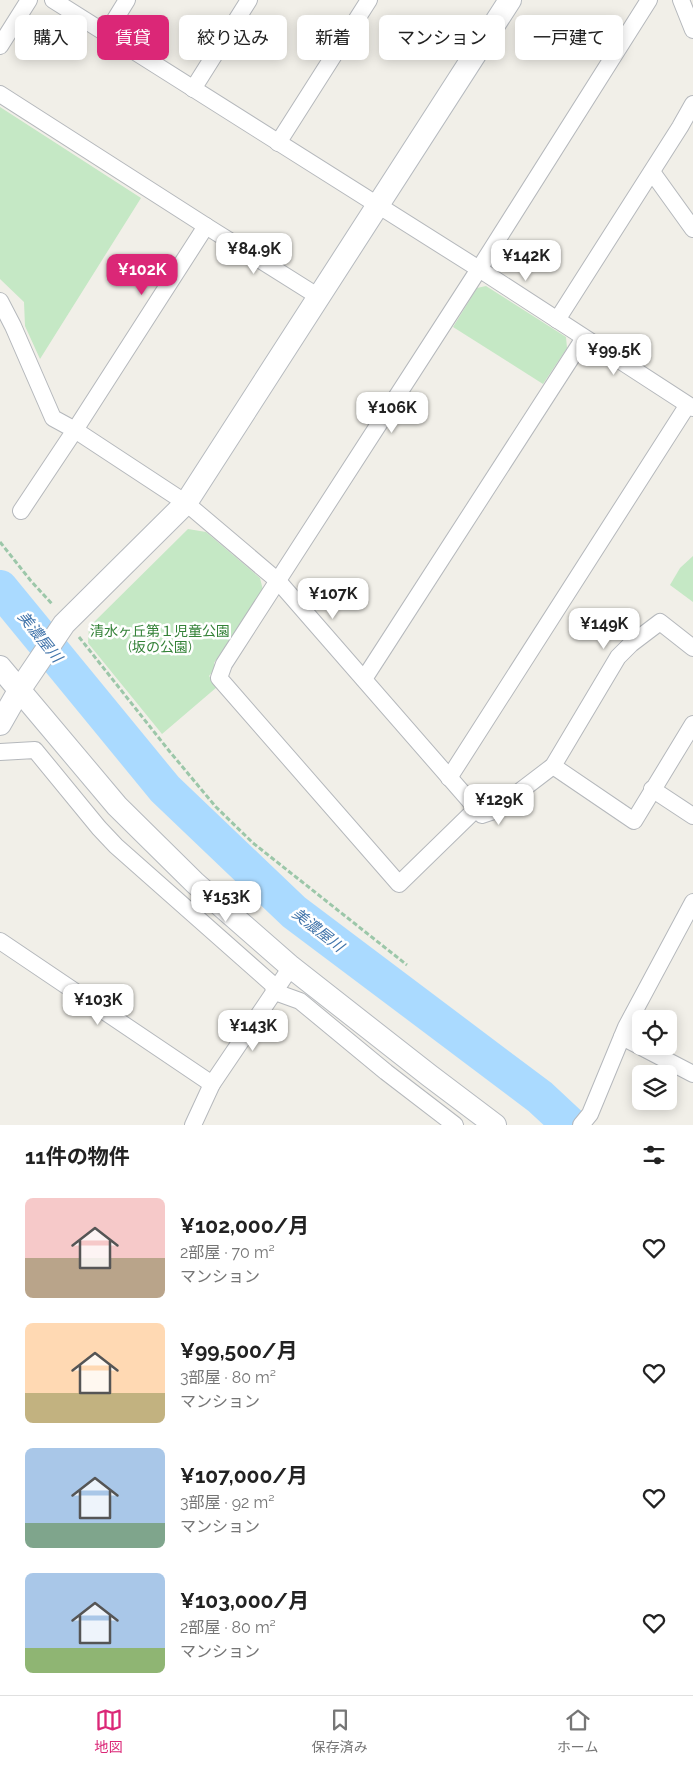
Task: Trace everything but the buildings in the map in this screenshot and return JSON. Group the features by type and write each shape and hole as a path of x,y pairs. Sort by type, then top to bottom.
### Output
{"street":[{"path":"0,46 30,0"},
{"path":"53,0 97,28"},
{"path":"118,15 127,0"},
{"path":"193,89 249,0"},
{"path":"278,143 369,0"},
{"path":"0,724 20,689 66,623 186,503 510,0"},
{"path":"477,808 399,884 219,678 224,664 479,269 649,0"},
{"path":"681,0 693,30"},
{"path":"147,60 479,269 690,407 449,778"},
{"path":"0,94 318,297"},
{"path":"557,320 652,172 693,104"},
{"path":"652,172 693,229"},
{"path":"21,511 206,226"},
{"path":"0,301 13,326 53,418 75,430 186,503 278,581 482,815 494,811 553,766 618,656 631,644 660,622 693,648"},
{"path":"364,679 584,338"},
{"path":"0,667 117,806 195,884 291,967 495,1125"},
{"path":"553,766 634,821 693,724"},
{"path":"0,752 35,750 116,846 272,984 275,992 300,1001 386,1072 455,1125"},
{"path":"652,789 693,816"},
{"path":"586,1120 626,1027 693,902"},
{"path":"0,941 212,1084"},
{"path":"193,1125 212,1084 291,967"},
{"path":"622,1037 693,1074"}],"path":[{"path":"0,542 216,807 253,843 407,965"}],"green space":[{"path":"0,107 141,198 40,359 25,326 24,302 0,279"},
{"path":"486,286 566,337 567,348 543,384 453,327 477,288"},
{"name":"清水ヶ丘第１児童公園 (坂の公園)","path":"188,529 206,532 260,578 263,590 214,663 216,667 209,676 217,687 162,734 88,643 89,627"},
{"path":"693,556 693,602 670,585 680,568"}],"waterway":[{"name":"美濃屋川","path":"0,588 165,789 294,912 540,1097 570,1125"}]}
